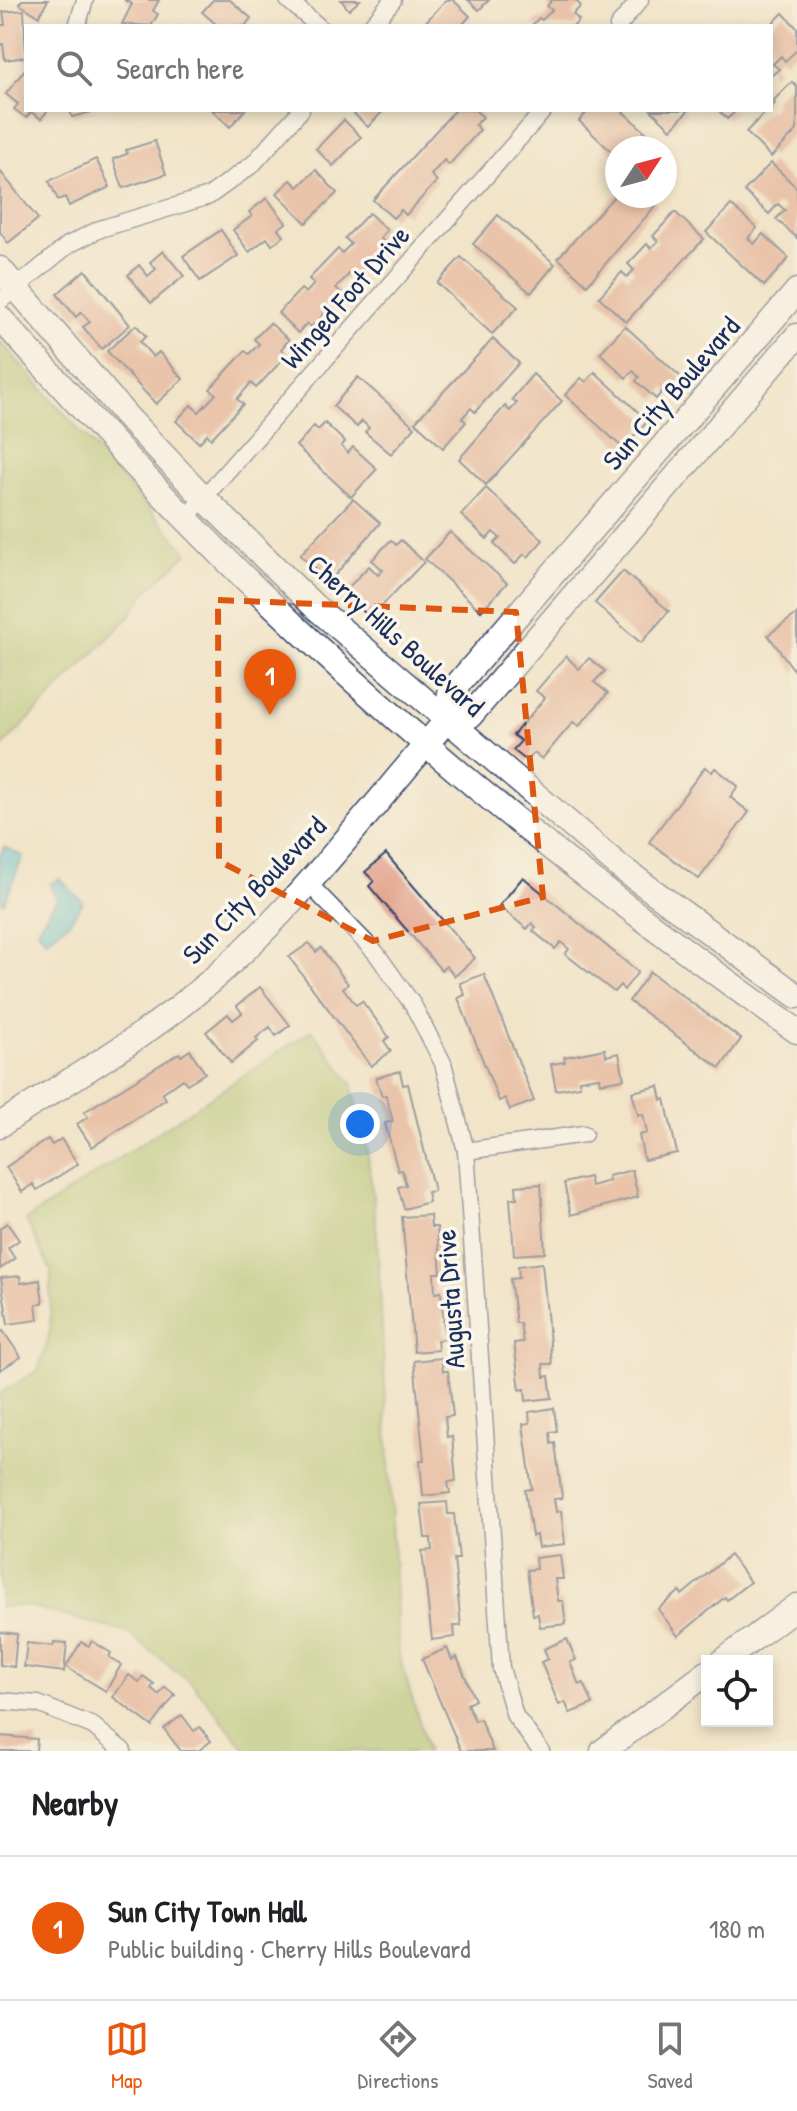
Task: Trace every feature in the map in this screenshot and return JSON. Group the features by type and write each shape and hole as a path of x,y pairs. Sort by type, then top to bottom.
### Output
{"street":[{"path":"78,24 85,0"},
{"path":"288,0 316,24"},
{"path":"373,24 393,0"},
{"path":"620,24 640,0"},
{"path":"8,295 68,245 100,229 209,196 253,164 299,112"},
{"name":"Winged Foot Drive","path":"185,519 542,112"},
{"name":"Cherry Hills Boulevard","path":"0,269 8,295 204,498 314,606 620,867 797,996"},
{"name":"Sun City Boulevard","path":"0,1125 152,1026 204,987 257,939 446,721 450,693 797,291"},
{"path":"0,318 185,519 333,662 425,744 579,871 797,1031"},
{"name":"Sun City Boulevard","path":"446,721 470,716 797,336"},
{"name":"Augusta Drive","path":"308,883 376,953 413,1005 443,1063 466,1151 501,1668 515,1716 541,1751"},
{"path":"466,1151 584,1134"},
{"path":"731,1655 797,1606"},
{"path":"603,1751 701,1678"},
{"path":"0,1701 38,1704 93,1726 123,1751"}],"highlighted area":[{"path":"218,600 516,612 543,897 373,941 219,861"}],"green space":[{"path":"0,341 188,553 147,591 129,617 0,749"},
{"path":"312,1030 352,1084 367,1148 377,1233 399,1655 428,1751 247,1751 193,1684 126,1632 26,1606 0,1607 0,1393 38,1370 50,1332 51,1271 26,1220"}],"water":[{"path":"4,847 23,856 4,903 0,901 0,856"},
{"path":"60,879 83,902 69,922 46,940 37,929 57,899 50,884"}],"building":[{"path":"22,0 48,0 39,16 19,4"},
{"path":"124,0 159,0 153,11 158,14 152,24 122,24 132,4"},
{"path":"213,0 230,0 251,18 246,24 216,24 202,12"},
{"path":"341,0 360,0 349,10"},
{"path":"446,0 453,0 470,16 463,24 424,24"},
{"path":"468,0 489,0 479,10"},
{"path":"552,0 575,0 581,6 573,14 579,20 576,24 533,24 552,10 547,6"},
{"path":"24,10 24,57 5,60 3,44 0,45 0,25 5,25 3,12"},
{"path":"783,13 797,28 797,50 785,61 781,56 773,64 773,24"},
{"path":"24,71 24,112 31,112 26,118 14,109 18,104 6,94"},
{"path":"792,82 797,87 797,130 771,157 746,132 765,112 773,112 773,101"},
{"path":"31,112 46,112 41,119"},
{"path":"71,112 92,112 72,117"},
{"path":"214,112 243,112 230,127"},
{"path":"352,112 382,112 368,127"},
{"path":"453,112 477,112 483,117 475,125 480,130 449,165 444,160 431,175 437,181 406,215 401,210 393,218 373,200"},
{"path":"587,112 623,112 650,136 605,136 605,146 579,121"},
{"path":"653,112 687,112 671,129"},
{"path":"720,112 735,112 727,119"},
{"path":"344,120 361,137 333,166 316,149"},
{"path":"155,141 166,174 123,188 113,159 127,154 126,150"},
{"path":"96,159 110,187 69,206 65,197 58,200 49,181"},
{"path":"771,163 797,188 797,238 776,219 785,210 778,204 769,214 744,191"},
{"path":"316,170 337,193 306,223 277,193 291,180 298,187"},
{"path":"0,171 38,219 8,243 0,232"},
{"path":"267,198 286,223 278,229 284,236 272,245 267,238 249,252 233,230 252,216 249,212"},
{"path":"731,205 757,228 748,238 754,244 763,234 789,258 764,286 706,232"},
{"path":"605,206 654,208 587,285 558,258"},
{"path":"675,212 704,239 626,322 599,297 622,272 627,277 634,270 628,264 647,244 651,248 658,241 653,236"},
{"path":"369,213 387,230 380,238 387,244 354,278 349,274 336,288 343,294 311,327 307,323 298,333 278,313 301,289 306,293 314,284 309,279 338,249 342,253 351,244 345,238"},
{"path":"498,215 555,264 531,293 473,244"},
{"path":"221,230 238,256 200,281 183,256"},
{"path":"163,251 184,276 151,303 128,275 139,265 148,276 156,269 150,262"},
{"path":"461,257 518,307 492,334 437,283"},
{"path":"85,270 130,325 102,349 83,327 90,322 81,312 76,317 57,294"},
{"path":"270,323 289,340 281,349 287,355 256,388 251,383 237,399 243,404 211,439 207,434 199,443 176,421 191,405 199,412 216,394 210,389 245,351 249,354 259,344 254,339"},
{"path":"136,325 146,336 140,342 153,357 159,352 183,379 156,404 107,351"},
{"path":"625,326 682,378 670,392 665,388 656,399 636,381 639,377 633,371 626,378 600,353"},
{"path":"493,339 519,363 475,412 471,408 462,418 466,422 443,448 415,422"},
{"path":"595,372 648,421 623,448 565,395 581,378 586,382"},
{"path":"533,374 562,401 486,485 459,459 505,406 510,411 517,403 512,399"},
{"path":"358,377 415,427 391,454 365,432 369,428 362,421 357,427 333,406"},
{"path":"325,423 345,442 341,446 348,453 353,447 377,469 351,497 296,446 314,426 318,430"},
{"path":"486,488 543,540 528,557 524,554 515,564 494,544 500,538 493,532 487,539 461,515"},
{"path":"353,499 380,523 329,582 300,555"},
{"path":"450,532 507,583 481,611 425,559"},
{"path":"391,540 396,545 401,540 424,562 370,618 344,592 369,566 378,575 383,570 372,560"},
{"path":"623,571 669,611 641,643 595,603"},
{"path":"797,614 797,674 768,635"},
{"path":"566,656 579,669 589,658 605,671 594,682 608,693 579,726 573,722 542,759 534,753 527,761 513,750 521,741 513,735 545,698 536,691"},
{"path":"705,767 712,772 715,768 738,786 730,797 749,812 699,879 649,842"},
{"path":"386,854 475,958 455,976 446,966 441,970 369,886 374,881 365,872"},
{"path":"523,877 638,972 624,990 620,985 614,992 565,954 569,949 561,942 555,949 533,931 536,927 532,923 527,929 499,906"},
{"path":"309,943 316,952 321,948 348,984 343,988 356,1005 362,1001 389,1037 384,1041 391,1051 371,1066 289,957"},
{"path":"650,972 741,1039 720,1068 629,1001"},
{"path":"484,974 534,1101 510,1110 505,1098 499,1101 458,998 465,995 460,983"},
{"path":"260,987 290,1025 276,1036 270,1027 231,1063 206,1032 228,1014 233,1020 242,1013 237,1006"},
{"path":"605,1049 606,1056 619,1053 624,1079 600,1083 599,1077 579,1080 580,1086 556,1090 551,1064 565,1062 564,1057"},
{"path":"190,1050 205,1073 187,1084 183,1079 162,1093 166,1099 92,1147 77,1124 88,1117 84,1112 179,1053 181,1056"},
{"path":"400,1071 403,1085 408,1084 434,1191 427,1192 429,1202 404,1209 398,1187 406,1185 402,1170 398,1171 385,1123 393,1121 386,1095 382,1096 376,1078"},
{"path":"659,1086 662,1100 665,1099 677,1153 644,1160 639,1135 647,1133 643,1114 638,1115 632,1092"},
{"path":"48,1139 52,1145 61,1139 78,1164 37,1190 33,1184 22,1192 6,1167"},
{"path":"632,1170 638,1197 571,1215 564,1183 589,1177 591,1186 609,1181 608,1176"},
{"path":"541,1184 545,1253 514,1255 510,1198 517,1198 516,1186"},
{"path":"430,1215 431,1227 437,1227 441,1273 434,1273 435,1293 441,1292 445,1339 437,1340 438,1350 414,1352 402,1217"},
{"path":"7,1223 19,1240 8,1248 15,1259 0,1269 0,1228"},
{"path":"542,1263 552,1364 543,1364 544,1377 549,1376 552,1398 526,1401 525,1389 520,1390 514,1343 523,1342 520,1323 516,1323 510,1279 519,1278 518,1266"},
{"path":"20,1276 21,1283 40,1280 43,1303 36,1304 38,1320 8,1324 1,1278"},
{"path":"3,1331 21,1357 0,1370 0,1333"},
{"path":"441,1358 443,1371 448,1371 453,1416 445,1417 447,1437 452,1436 456,1481 448,1482 450,1493 423,1496 420,1460 424,1460 414,1361"},
{"path":"554,1408 557,1431 550,1432 551,1444 555,1443 562,1498 554,1499 556,1512 561,1511 565,1544 538,1547 536,1535 532,1536 525,1490 532,1489 523,1424 530,1423 529,1412"},
{"path":"447,1502 448,1514 454,1514 459,1559 454,1559 461,1626 454,1626 455,1637 432,1640 422,1551 432,1550 431,1538 425,1538 421,1504"},
{"path":"560,1555 563,1579 555,1579 558,1601 563,1601 566,1624 540,1627 538,1614 533,1615 527,1570 536,1569 535,1558"},
{"path":"730,1555 750,1582 727,1600 725,1597 678,1636 658,1609 680,1591 682,1595"},
{"path":"0,1632 17,1634 14,1667 0,1665"},
{"path":"567,1639 576,1660 570,1662 579,1685 584,1683 593,1704 570,1713 565,1702 559,1705 541,1662 548,1659 544,1649"},
{"path":"92,1641 111,1653 109,1657 121,1665 106,1691 66,1667 81,1642 89,1646"},
{"path":"54,1642 67,1643 64,1672 24,1667 27,1643 53,1646"},
{"path":"447,1648 452,1660 457,1657 475,1700 467,1704 475,1721 480,1719 493,1751 461,1751 422,1659"},
{"path":"129,1675 139,1682 143,1676 154,1684 151,1688 159,1695 165,1687 175,1695 152,1726 113,1697"},
{"path":"182,1715 194,1731 200,1727 211,1741 198,1751 181,1751 164,1729"},
{"path":"0,1736 37,1739 36,1751 0,1751"}],"place":[{"name":"Sun City Town Hall","path":"270,715"}]}
